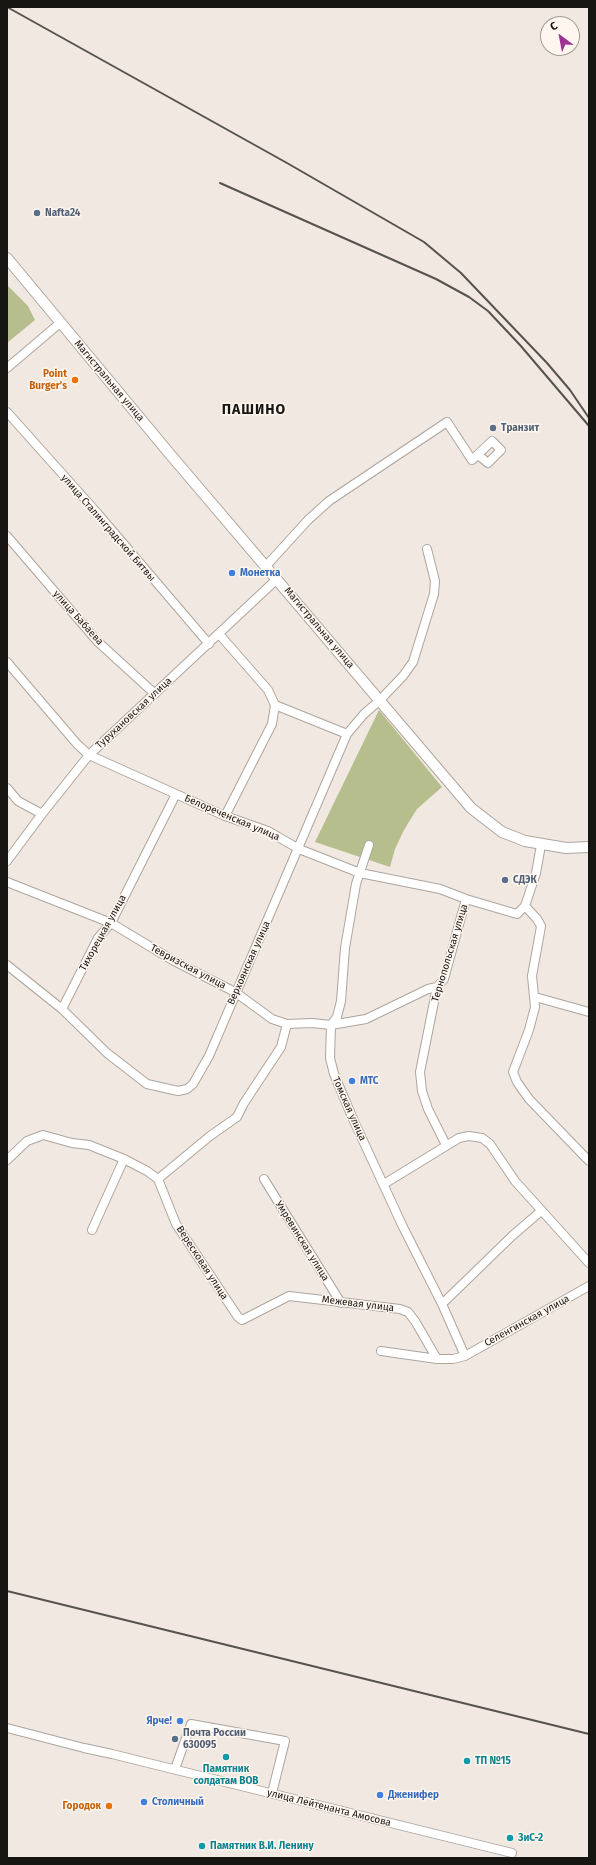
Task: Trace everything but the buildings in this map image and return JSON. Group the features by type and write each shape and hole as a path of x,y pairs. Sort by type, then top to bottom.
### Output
{"main road":[{"name":"Магистральная улица","path":"7,258 60,323 457,792 481,817 502,832 525,841 541,845 566,848 589,847"}],"street":[{"path":"7,368 60,323"},
{"name":"улица Сталинградской Битвы","path":"7,412 99,515 208,644"},
{"path":"266,566 308,520 329,501 447,422 472,460 478,455"},
{"name":"улица Бабаева","path":"7,536 97,640 155,694"},
{"path":"380,700 403,676 413,662 418,647 434,594 434,581 427,548"},
{"name":"Турухановская улица","path":"7,862 42,814 89,755 277,579"},
{"path":"219,634 268,690 275,705 272,724 225,816"},
{"name":"Белореченская улица","path":"7,662 77,744 89,755 225,816 268,831 299,849 360,873 440,889 466,900 517,914 525,906"},
{"name":"Верхоянская улица","path":"62,1009 108,1053 147,1084 178,1091 187,1089 198,1077 209,1056 235,992 299,849 348,734 364,714 380,700"},
{"path":"275,705 348,734"},
{"path":"7,788 18,801 42,814"},
{"name":"Тихорецкая улица","path":"62,1009 98,938 111,923 176,794"},
{"name":"Томская улица","path":"369,845 356,884 345,948 341,1001 336,1017 331,1025 330,1058 334,1074 353,1119 403,1227 442,1304 465,1356"},
{"path":"541,845 536,873 525,906 541,926 532,976 535,997 534,1007 529,1030 513,1072 517,1082 529,1099 589,1161"},
{"name":"Тевризская улица","path":"7,882 111,923 174,961 235,992 272,1019 287,1024 312,1022 331,1025 366,1019 428,989 437,988"},
{"name":"Тернопольская улица","path":"446,1145 428,1109 422,1091 420,1072 437,988 444,980 466,900"},
{"path":"7,965 62,1009"},
{"path":"535,997 589,1012"},
{"path":"7,1160 27,1141 43,1135 72,1143 89,1145 124,1159 147,1171 158,1179 210,1136 237,1117 244,1103 281,1047 287,1024"},
{"path":"384,1184 459,1138 469,1136 482,1138 490,1144 515,1181 589,1264"},
{"path":"92,1230 124,1159"},
{"name":"Вересковая улица","path":"158,1179 176,1224 238,1317 242,1320 248,1318 277,1300 289,1296 300,1296"},
{"name":"Умревинская улица","path":"264,1179 341,1303"},
{"path":"442,1304 512,1236 541,1211"},
{"name":"Селенгинская улица","path":"465,1356 589,1286"},
{"name":"Межевая улица","path":"300,1296 341,1303 400,1309 408,1312 415,1321 437,1359"},
{"path":"381,1351 437,1359 453,1359 465,1356"},
{"path":"175,1769 191,1724 285,1741 272,1793"},
{"name":"улица Лейтенанта Амосова","path":"7,1728 512,1853"}],"green space":[{"path":"7,285 28,306 35,320 7,343"},
{"path":"379,710 442,787 417,809 404,830 395,849 390,867 315,842"}],"railway":[{"path":"7,7 287,163 424,242 461,273 547,363 570,390 589,418"},
{"path":"220,183 436,279 469,297 488,311 520,345 589,426"},
{"path":"7,1591 589,1734"}],"place":[{"name":"Nafta24","path":"37,213"},
{"name":"Point Burger’s","path":"75,380"},
{"name":"Транзит","path":"493,428"},
{"name":"Монетка","path":"232,573"},
{"name":"СДЭК","path":"505,880"},
{"name":"МТС","path":"352,1081"},
{"name":"Ярче!","path":"180,1721"},
{"name":"Почта России 630095","path":"175,1739"},
{"name":"Памятник солдатам ВОВ","path":"226,1757"},
{"name":"ТП №15","path":"467,1761"},
{"name":"Дженифер","path":"380,1795"},
{"name":"Столичный","path":"144,1802"},
{"name":"Городок","path":"109,1806"},
{"name":"ЗиС-2","path":"510,1838"},
{"name":"Памятник В.И. Ленину","path":"202,1846"}],"district":[{"name":"ПАШИНО","path":"254,410"}]}
